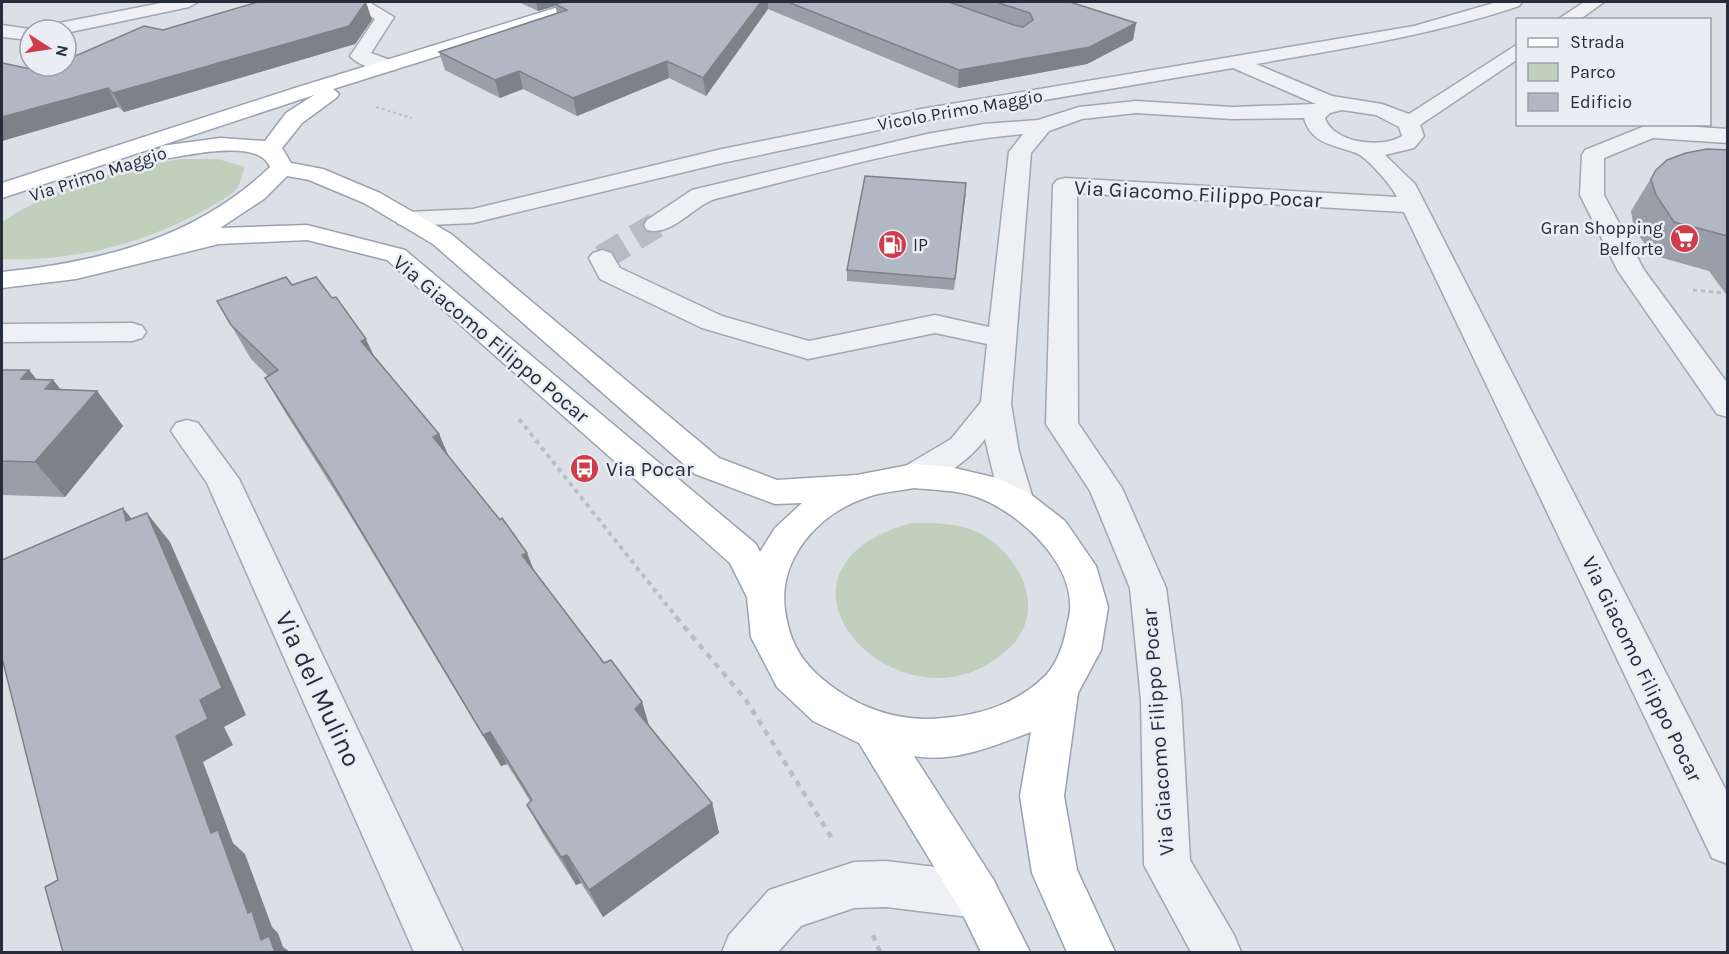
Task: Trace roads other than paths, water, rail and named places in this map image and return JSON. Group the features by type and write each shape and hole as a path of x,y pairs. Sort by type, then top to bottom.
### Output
{"main road":[{"path":"2,191 305,91 592,2"},
{"path":"2,280 74,272 147,251 198,230 237,209 266,187 294,118 327,95 388,66"},
{"path":"147,155 195,134 274,108 305,91"},
{"name":"Via Primo Maggio","path":"2,210 27,196 64,182 147,155 189,147 235,144 276,159"},
{"name":"Via Giacomo Filippo Pocar","path":"276,159 372,198 442,239 707,466 775,492 857,487 914,476 950,479 985,487 1017,502 1053,530 1078,566 1089,607 1082,650 1058,690 1042,796 1055,873 1091,952"},
{"path":"2,202 64,182"},
{"name":"Via Giacomo Filippo Pocar","path":"147,251 219,236 307,232 396,255 743,554 765,597"},
{"name":"Via Giacomo Filippo Pocar","path":"857,487 822,504 792,529 773,561 765,597 770,637 791,675 827,708 873,729 924,738 976,734 1021,717 1058,690"},
{"path":"873,729 977,895 1006,952"}],"street":[{"path":"78,25 189,2"},
{"path":"357,2 385,17 360,56 388,66"},
{"name":"Vicolo Primo Maggio","path":"407,219 473,216 722,156 910,117 1414,32 1513,2"},
{"path":"1569,18 1595,2"},
{"path":"2,31 18,33"},
{"path":"1399,146 1413,137 1413,131 1408,124 1476,76 1516,51"},
{"path":"1238,63 1325,100 1342,104"},
{"path":"1380,110 1476,76"},
{"name":"Via Giacomo Filippo Pocar","path":"656,225 700,195 927,141 984,131 1041,126 1079,114 1136,107 1317,120 1342,104 1380,110 1408,124"},
{"name":"Via Giacomo Filippo Pocar","path":"1317,120 1336,140 1365,148 1399,146 1408,195 1728,842"},
{"path":"1017,502 1003,452 996,404 1020,152 1041,126"},
{"path":"1728,136 1650,131 1593,155 1592,195 1631,271 1728,407"},
{"name":"Via Giacomo Filippo Pocar","path":"1365,148 1408,195"},
{"name":"Via Giacomo Filippo Pocar","path":"1217,952 1167,865 1161,700 1148,588 1105,488 1062,424 1065,185 1408,195"},
{"path":"602,258 609,273 712,322 808,350 934,324 965,328 1002,339"},
{"path":"2,333 132,332"},
{"name":"Via Giacomo Filippo Pocar","path":"914,476 963,447 996,404"},
{"name":"Via del Mulino","path":"187,431 222,479 439,952"},
{"path":"746,952 786,907 854,885 886,884 977,895"}],"tunnel":[{"path":"602,258 656,225"}],"place":[{"name":"Gran Shopping Belforte","path":"1684,238"},
{"name":"IP","path":"892,245"},
{"name":"Via Pocar","path":"585,469"}]}
